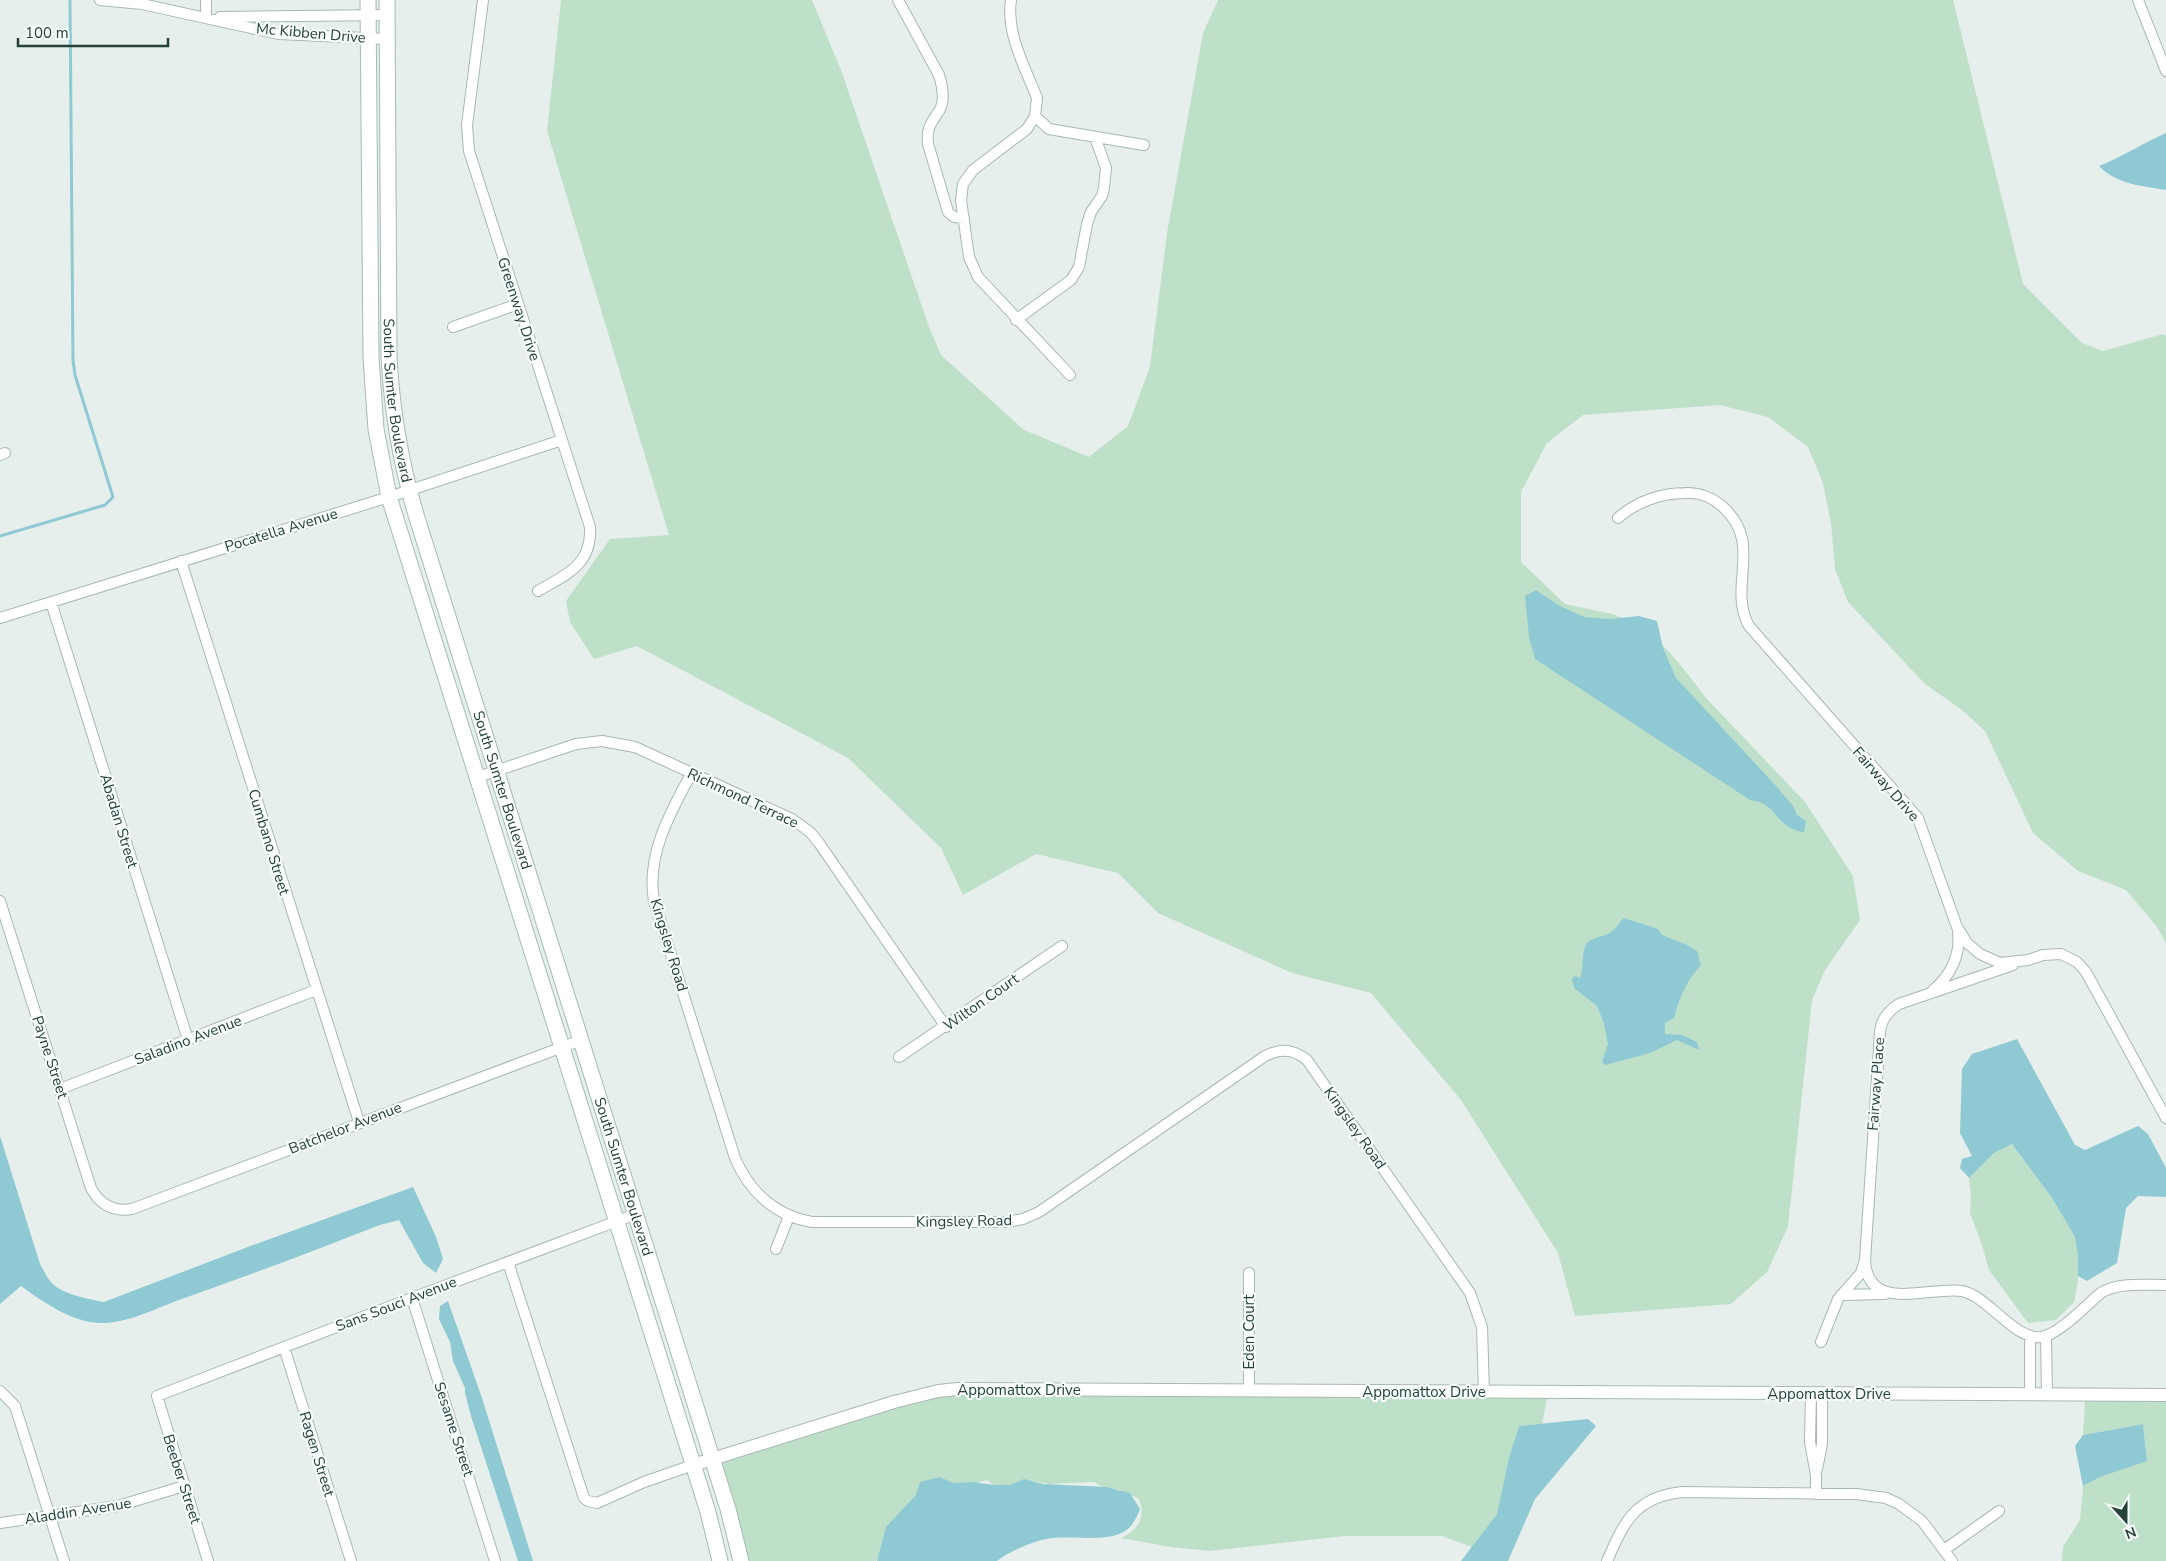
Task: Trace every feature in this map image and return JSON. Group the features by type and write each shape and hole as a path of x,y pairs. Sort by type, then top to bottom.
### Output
{"main road":[{"name":"South Sumter Boulevard","path":"368,8 371,376 376,429 389,497 618,1222 708,1512 720,1561"},
{"name":"South Sumter Boulevard","path":"387,8 390,374 395,426 409,491 728,1509 741,1561"}],"street":[{"name":"Mc Kibben Drive","path":"100,0 142,4 278,34 387,39"},
{"path":"206,0 206,17"},
{"name":"Greenway Drive","path":"483,0 467,125 468,144 589,522 590,538 587,553 576,568 538,591"},
{"path":"898,0 940,80 941,106 931,121 927,136 928,144 948,212 954,217 964,218"},
{"path":"1011,0 1010,20 1013,34 1037,98 1035,116 1027,129 967,177 961,194 970,257 978,278 1070,375"},
{"path":"2138,0 2166,71"},
{"name":"Mc Kibben Drive","path":"206,17 387,8"},
{"path":"1035,116 1049,129 1144,145"},
{"path":"1016,320 1071,280 1080,267 1087,224 1091,212 1102,196 1104,188 1106,168 1095,138"},
{"path":"454,327 518,304"},
{"name":"Pocatella Avenue","path":"0,618 409,491 562,440"},
{"name":"Fairway Drive","path":"1618,518 1646,500 1684,493 1693,493 1711,499 1731,516 1737,523 1744,541 1742,604 1749,626 1918,818 1957,927 1967,944 1985,957 2000,962 2028,960 2043,954 2061,954 2069,957 2082,967 2166,1118"},
{"name":"Cumbano Street","path":"181,561 359,1122"},
{"name":"Abadan Street","path":"51,602 188,1040"},
{"name":"Richmond Terrace","path":"478,777 576,744 602,741 635,747 792,820 810,832 946,1027"},
{"name":"Kingsley Road","path":"691,774 656,852 652,876 654,901 739,1167 756,1192 770,1205 800,1220 823,1222 1006,1222 1023,1219 1039,1212 1265,1056 1274,1052 1292,1051 1307,1060 1470,1293 1482,1327 1484,1392"},
{"name":"Payne Street","path":"0,904 91,1188 98,1199 109,1207"},
{"path":"1921,996 1940,986 1949,973 1958,948 1957,927"},
{"name":"Wilton Court","path":"899,1057 946,1027 1062,946"},
{"name":"Fairway Place","path":"1892,1294 1879,1290 1871,1282 1866,1274 1865,1260 1880,1025 1891,1009 1921,996 2028,960"},
{"name":"Saladino Avenue","path":"60,1089 316,990"},
{"name":"Batchelor Avenue","path":"109,1207 124,1210 132,1209 580,1040"},
{"name":"Sans Souci Avenue","path":"157,1396 636,1214"},
{"path":"776,1249 789,1216"},
{"path":"1821,1342 1841,1295 1860,1273 1865,1260"},
{"path":"508,1262 584,1498 597,1503 644,1482 693,1466"},
{"name":"Eden Court","path":"1249,1273 1249,1390"},
{"path":"1841,1295 1966,1292 2030,1336 2046,1336 2054,1332 2102,1292 2110,1288 2120,1285 2166,1285"},
{"name":"Sesame Street","path":"412,1298 495,1561"},
{"path":"2030,1336 2030,1395"},
{"path":"2046,1336 2047,1395"},
{"name":"Ragen Street","path":"284,1348 351,1561"},
{"name":"Appomattox Drive","path":"693,1466 894,1402 938,1391 1249,1390 2166,1396"},
{"path":"0,1391 15,1406 64,1561"},
{"path":"1816,1394 1822,1444 1816,1475 1816,1494"},
{"name":"Beeber Street","path":"157,1396 208,1561"},
{"name":"Aladdin Avenue","path":"0,1523 118,1506 184,1486"},
{"path":"1607,1561 1621,1529 1630,1516 1642,1505 1661,1496 1682,1492 1872,1495 1899,1504 1922,1521 1952,1561"},
{"path":"1944,1550 1999,1512"}],"green space":[{"path":"561,0 812,0 841,70 929,327 941,355 1024,430 1089,457 1128,426 1150,367 1167,233 1203,33 1218,0 1953,0 2023,284 2082,343 2103,351 2163,334 2166,336 2166,943 2157,927 2126,890 2078,871 2033,833 1985,731 1962,710 1925,684 1848,602 1835,569 1831,523 1823,483 1808,447 1768,417 1720,405 1583,415 1547,443 1521,492 1521,562 1565,604 1612,614 1645,626 1679,663 1707,699 1805,802 1853,876 1860,920 1825,970 1812,1000 1788,1227 1767,1272 1731,1304 1575,1316 1558,1253 1461,1100 1371,993 1292,973 1158,913 1118,873 1036,854 963,895 941,848 848,758 637,646 594,659 570,622 566,601 610,539 669,535 547,131"},
{"path":"2012,1144 2052,1198 2075,1237 2078,1256 2078,1282 2074,1302 2056,1320 2028,1323 1989,1270 1970,1213 1971,1195 1969,1178 1994,1153"},
{"path":"939,1396 1547,1398 1542,1424 1519,1426 1497,1514 1472,1547 1442,1536 1345,1536 1210,1551 1171,1547 1121,1538 1137,1527 1142,1511 1138,1498 1117,1489 1105,1488 1094,1482 1050,1484 1026,1480 1001,1490 987,1480 958,1488 880,1555 876,1561 746,1561 719,1463 895,1407"},
{"path":"2085,1401 2166,1401 2166,1561 2062,1561 2063,1547 2080,1520 2083,1486 2100,1477 2147,1460 2143,1424 2083,1435"}],"water":[{"path":"2166,133 2166,190 2121,180 2113,177 2099,166 2149,141"},
{"path":"1536,590 1558,605 1584,617 1610,619 1639,616 1657,621 1663,648 1676,678 1777,787 1793,806 1797,815 1806,821 1804,832 1784,824 1767,806 1750,800 1535,659 1529,637 1525,596"},
{"path":"1624,918 1658,929 1662,935 1697,951 1701,965 1684,990 1674,1018 1665,1023 1665,1034 1682,1035 1697,1042 1699,1050 1677,1040 1650,1053 1605,1065 1602,1062 1608,1044 1604,1023 1597,1006 1574,988 1572,979 1575,976 1580,978 1584,951 1589,941 1611,932"},
{"path":"2017,1039 2075,1145 2085,1150 2138,1126 2148,1134 2166,1168 2166,1197 2138,1196 2126,1208 2117,1263 2087,1281 2078,1276 2078,1256 2075,1237 2052,1198 2012,1144 1994,1153 1969,1178 1960,1168 1962,1159 1972,1156 1960,1133 1962,1069 1972,1054"},
{"path":"0,1136 40,1264 54,1286 67,1293 104,1302 413,1187 436,1237 443,1259 436,1273 423,1263 399,1220 380,1225 129,1319 99,1323 79,1319 48,1304 21,1286 0,1304"},
{"path":"448,1301 482,1398 533,1561 518,1561 471,1416 465,1388 453,1361 450,1342 439,1319 440,1306"},
{"path":"1588,1419 1596,1426 1535,1499 1508,1561 1461,1561 1497,1514 1509,1458 1519,1426"},
{"path":"2143,1424 2147,1461 2100,1477 2083,1486 2075,1446 2083,1435"},
{"path":"940,1477 953,1483 973,1482 1010,1485 1024,1479 1043,1484 1106,1487 1130,1493 1140,1509 1130,1527 1118,1534 1100,1538 1047,1539 1016,1550 997,1561 877,1561 886,1527 916,1495 920,1482"}],"waterway":[{"path":"0,536 105,505 113,497 75,375 73,360 70,0"}]}
